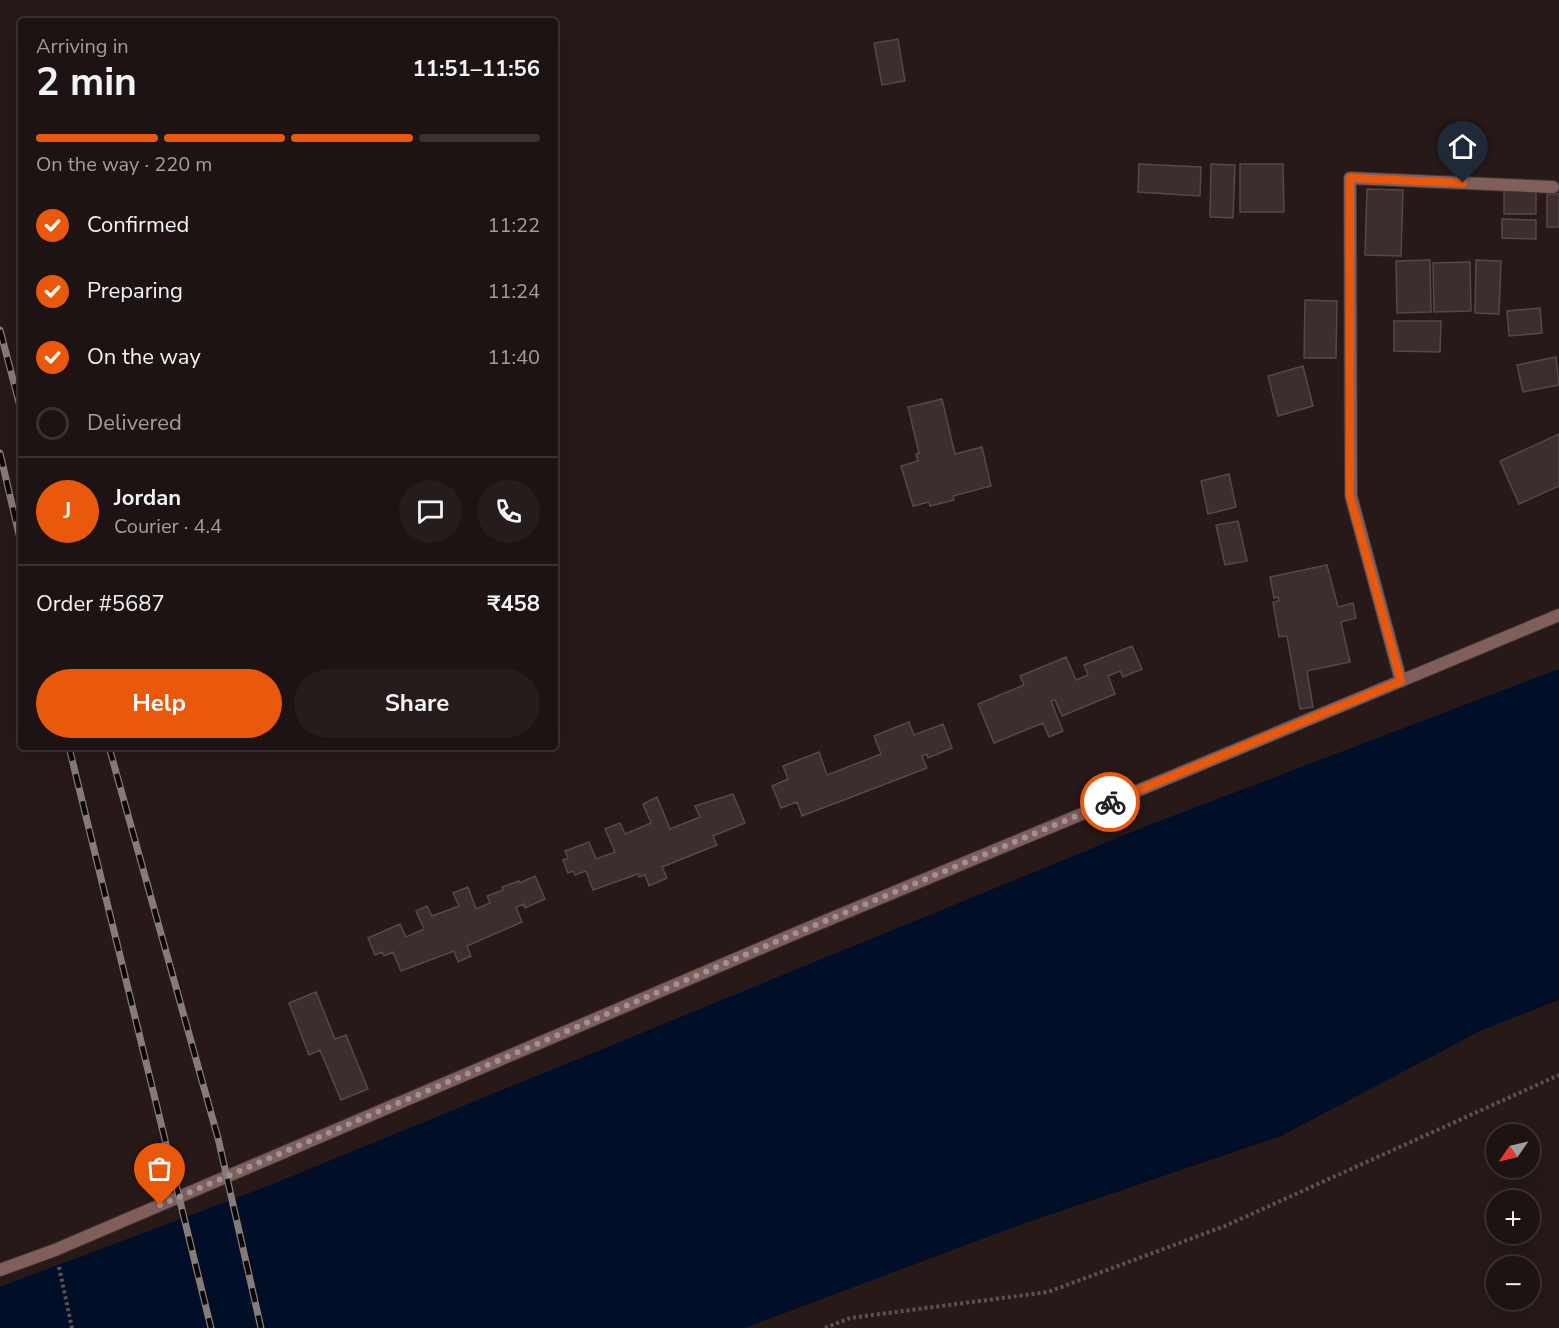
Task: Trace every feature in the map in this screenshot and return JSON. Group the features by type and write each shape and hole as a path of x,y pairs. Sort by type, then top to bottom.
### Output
{"street":[{"path":"1401,681 1350,496 1350,178 1553,187"},
{"path":"0,1270 55,1250 794,934 1559,615"}],"path":[{"path":"825,1328 850,1318 1048,1292 1225,1226 1559,1075"},
{"path":"55,1250 72,1328"}],"water":[{"path":"1559,669 1559,1000 1482,1030 1281,1136 1014,1227 745,1328 0,1328 0,1287 273,1184 1149,825"}],"building":[{"path":"898,39 905,81 882,85 874,43"},
{"path":"1139,164 1201,167 1200,196 1138,192"},
{"path":"1211,164 1235,165 1233,218 1210,217"},
{"path":"1240,164 1283,164 1284,212 1240,212"},
{"path":"1367,189 1403,190 1401,256 1365,255"},
{"path":"1504,190 1536,190 1536,214 1504,214"},
{"path":"1547,194 1559,194 1559,227 1547,227"},
{"path":"1502,219 1536,220 1536,239 1502,238"},
{"path":"1430,260 1431,312 1397,313 1396,261"},
{"path":"1476,260 1501,261 1499,314 1475,313"},
{"path":"1470,262 1471,311 1434,312 1433,263"},
{"path":"1305,300 1337,301 1336,358 1304,358"},
{"path":"1540,308 1542,333 1509,336 1507,311"},
{"path":"1394,321 1441,321 1440,352 1394,351"},
{"path":"1556,357 1559,385 1523,392 1517,365"},
{"path":"1303,366 1313,406 1278,416 1268,376"},
{"path":"942,399 955,454 982,447 991,486 953,496 954,500 930,506 929,502 913,506 901,466 918,461 916,454 919,453 908,407"},
{"path":"1559,434 1559,486 1519,504 1500,461"},
{"path":"1229,474 1236,507 1208,514 1201,481"},
{"path":"1238,521 1247,561 1225,565 1216,525"},
{"path":"1327,565 1338,607 1353,603 1356,618 1341,622 1350,662 1307,671 1313,707 1300,709 1287,636 1279,637 1273,602 1279,601 1278,597 1274,598 1270,577"},
{"path":"1132,646 1142,669 1123,677 1120,671 1108,676 1115,694 1062,716 1055,700 1051,701 1063,731 1049,737 1043,723 994,743 978,704 1024,685 1020,676 1066,657 1076,680 1088,675 1084,665"},
{"path":"909,722 914,735 943,724 952,748 928,758 927,754 922,756 927,768 802,816 797,802 781,808 772,786 788,779 783,766 819,752 827,775 881,754 874,736"},
{"path":"733,794 745,823 713,836 717,845 662,867 667,878 649,886 645,875 639,877 638,874 593,890 586,871 575,875 573,871 568,873 563,860 568,858 565,851 589,842 596,859 615,852 605,829 620,823 625,834 651,823 643,804 657,797 670,829 700,817 695,806"},
{"path":"535,876 545,899 525,908 524,904 516,907 522,922 467,946 471,956 458,962 454,951 401,971 393,952 384,956 382,952 375,955 368,938 400,924 406,937 424,929 416,911 427,906 432,916 459,906 453,893 468,887 476,909 490,903 487,896 503,890 502,887 519,881 520,883"},
{"path":"316,992 335,1039 346,1035 368,1089 341,1100 320,1050 309,1055 289,1003"}],"railway":[{"path":"0,330 18,399"},
{"path":"0,453 18,530"},
{"path":"70,750 211,1328"},
{"path":"110,750 218,1138 261,1328"}],"way so far":[{"path":"160,1205 794,934 1110,802"}],"route":[{"path":"1110,802 1401,681 1350,496 1350,178 1463,183"}]}
